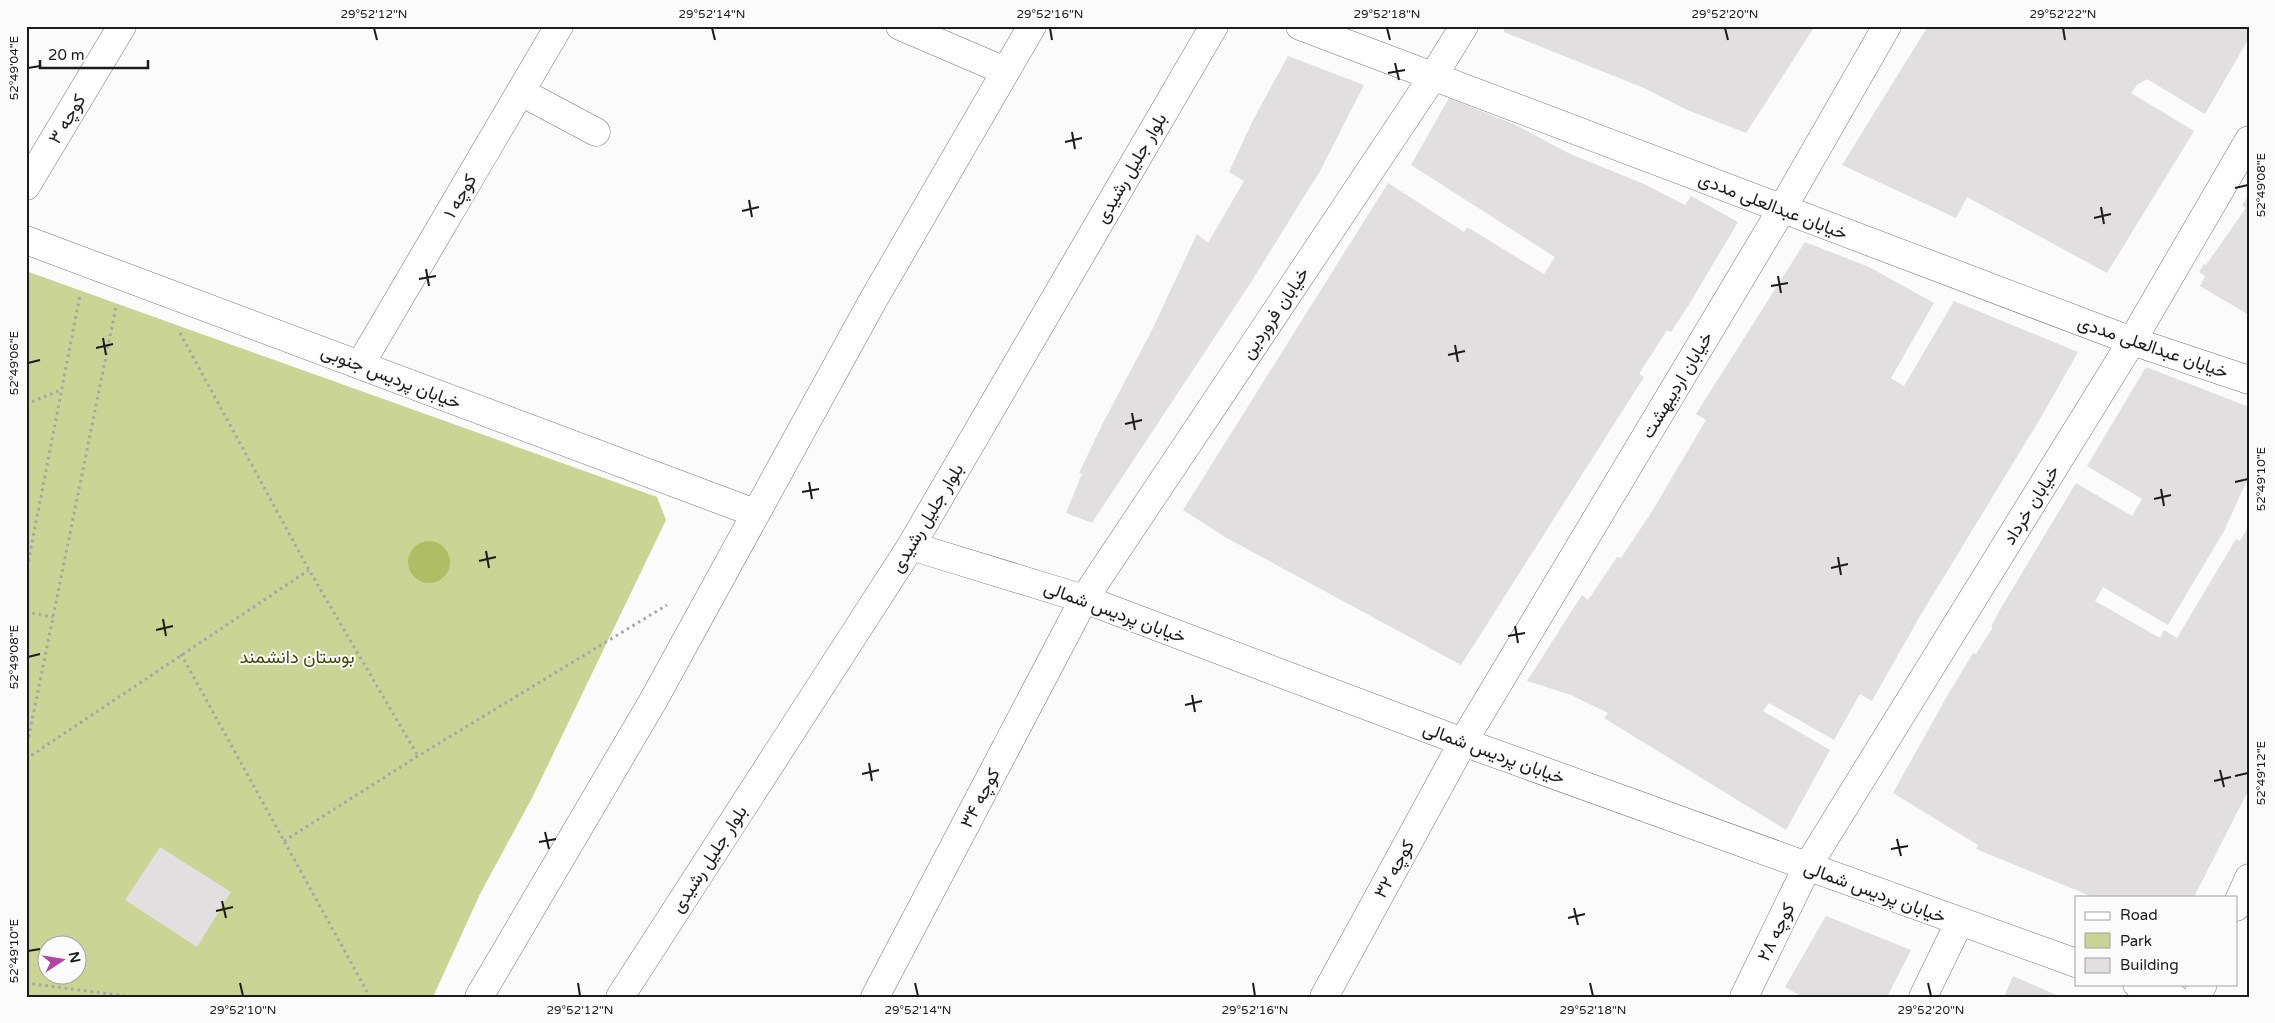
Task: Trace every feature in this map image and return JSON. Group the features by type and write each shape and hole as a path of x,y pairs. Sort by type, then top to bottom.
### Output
{"street":[{"name":"کوچه ۳","path":"26,186 122,26"},
{"name":"کوچه ۱","path":"360,365 559,26"},
{"path":"900,26 1006,71"},
{"path":"479,997 653,702 872,302 1032,26"},
{"name":"بلوار جلیل رشیدی","path":"620,997 911,546 1214,26"},
{"name":"خیابان عبدالعلی مددی","path":"1300,26 1432,78 2132,341 2249,380"},
{"name":"خیابان فروردین","path":"1084,599 1432,78 1464,26"},
{"name":"خیابان اردیبهشت","path":"1463,742 1782,209 1887,26"},
{"path":"521,92 596,132"},
{"name":"خیابان خرداد","path":"1807,867 2132,341 2249,140"},
{"name":"خیابان پردیس جنوبی","path":"26,240 756,513"},
{"name":"خیابان پردیس شمالی","path":"911,546 1084,599 1463,742 1960,923 2075,963"},
{"name":"کوچه ۳۴","path":"876,997 1084,599"},
{"name":"کوچه ۳۲","path":"1324,997 1463,742"},
{"name":"کوچه ۲۸","path":"1744,997 1807,867"},
{"path":"2238,903 2249,878"},
{"path":"1923,997 1960,923"},
{"path":"2143,986 2173,997"}],"path":[{"path":"26,574 87,263"},
{"path":"26,750 122,276"},
{"path":"179,331 309,570 418,756"},
{"path":"26,404 62,390"},
{"path":"26,760 181,654 309,570"},
{"path":"284,841 418,756 673,601"},
{"path":"26,612 53,617"},
{"path":"181,654 370,997"},
{"path":"26,983 133,997"}],"green space":[{"name":"بوستان دانشمند","path":"26,271 657,497 666,520 532,798 480,894 433,997 26,997"},
{"path":"433,541 441,544 447,550 450,562 447,574 441,580 425,583 417,580 411,574 408,558 411,550 417,544"}],"building":[{"path":"1504,26 1815,26 1746,133 1685,109 1644,88 1504,32"},
{"path":"1928,26 2249,26 2249,38 2205,114 2147,79 2137,85 2131,93 2194,131 2107,273 1967,197 1956,218 1842,165"},
{"path":"1288,56 1364,85 1320,171 1253,279 1092,523 1066,513 1082,474 1079,473 1152,330 1197,234 1208,243 1244,181 1229,172 1253,120"},
{"path":"1449,98 1518,126 1568,153 1644,184 1685,205 1691,196 1738,222 1690,303 1671,332 1667,330 1639,374 1644,377 1461,665 1225,537 1183,510 1388,183 1464,232 1467,227 1544,274 1555,257 1411,165"},
{"path":"2249,195 2249,315 2200,286 2205,276 2199,272 2246,208 2242,205"},
{"path":"1805,242 1869,267 1934,303 1891,378 1904,386 1954,301 2078,352 2043,414 1920,616 1872,701 1860,694 1834,740 1769,703 1763,711 1830,750 1786,830 1604,718 1608,713 1571,695 1527,681 1582,595 1588,600 1617,557 1621,558 1651,513 1706,420 1696,414"},
{"path":"2146,367 2249,407 2249,476 2224,531 2168,625 2103,587 2095,601 2160,638 2164,630 2177,638 2236,539 2240,541 2249,526 2249,789 2195,896 2091,896 1976,849 1978,845 1893,793 1946,698 1973,653 1976,654 1993,627 1991,627 2001,608 2076,483 2132,516 2142,499 2087,466"},
{"path":"160,847 231,892 197,947 125,900"},
{"path":"1826,916 1911,950 1887,997 1803,997 1785,987"},
{"path":"2013,976 2061,997 2004,997"}]}
